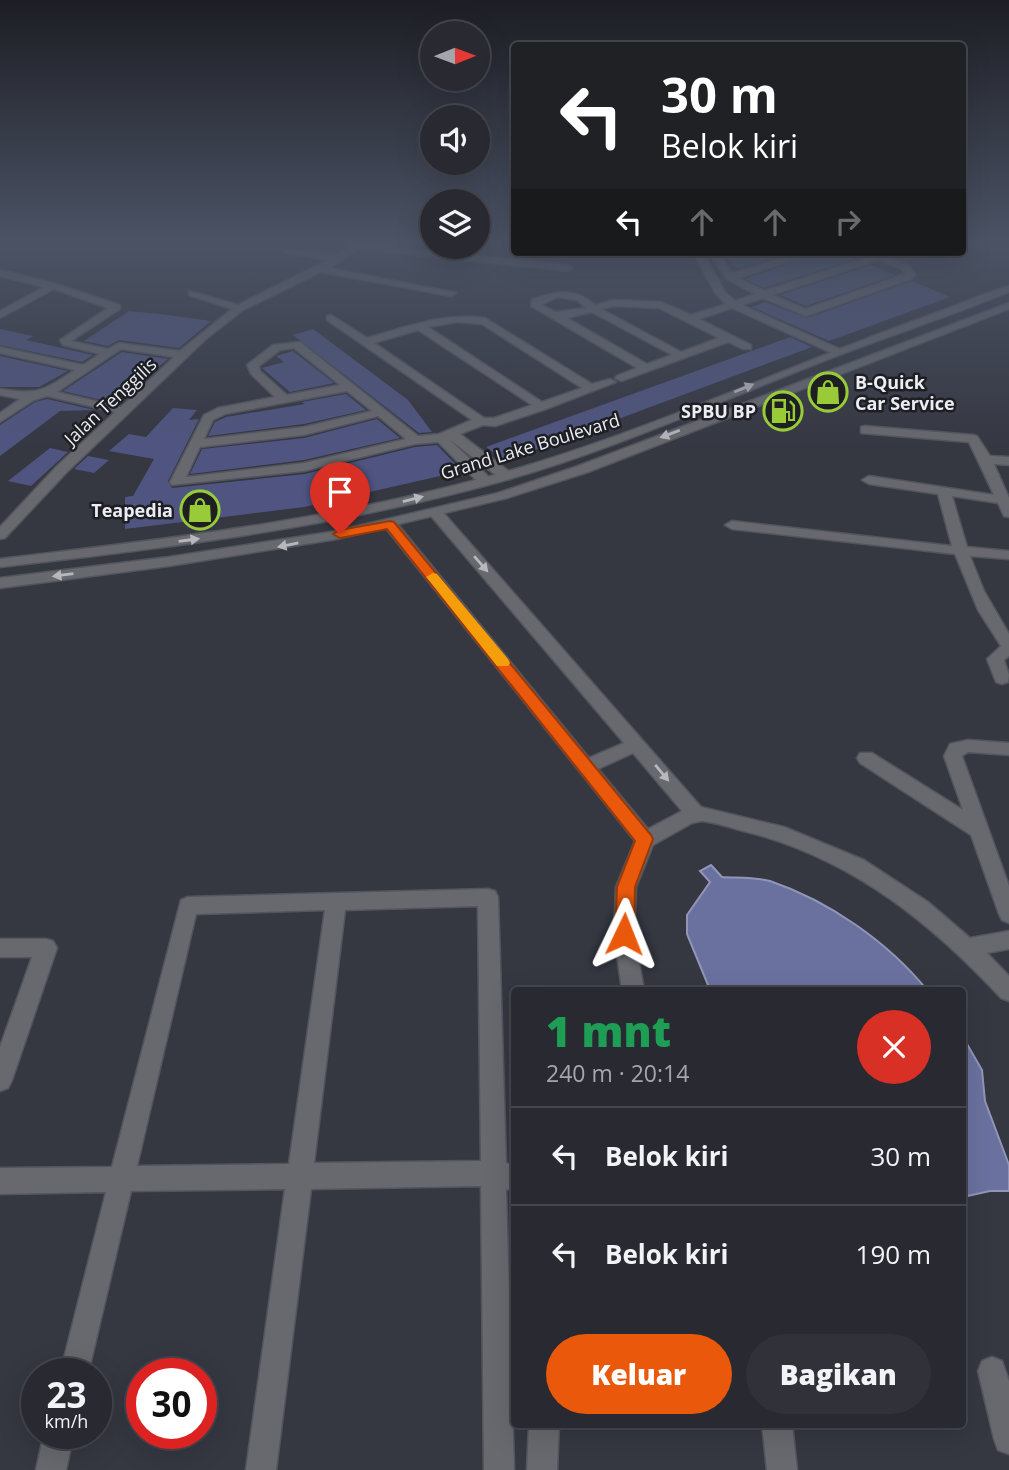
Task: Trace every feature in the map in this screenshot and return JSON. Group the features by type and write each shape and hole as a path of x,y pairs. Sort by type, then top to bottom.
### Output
{"street":[{"path":"108,352 67,343 65,340 109,312"},
{"name":"Jalan Tenggilis","path":"0,534 61,470 183,355 235,312"},
{"path":"543,312 559,318 645,368"},
{"path":"559,318 583,312"},
{"path":"598,312 681,356"},
{"path":"677,312 747,347"},
{"path":"690,319 715,312"},
{"path":"729,312 824,357"},
{"path":"749,312 838,352"},
{"path":"801,312 809,315 818,312"},
{"name":"Grand Lake Boulevard","path":"0,563 266,530 367,510 506,476 637,431 948,312"},
{"name":"Grand Lake Boulevard","path":"0,583 264,549 390,524 502,496 612,459 662,437 994,312"},
{"path":"331,318 481,421"},
{"path":"365,342 463,318 485,321 591,389"},
{"path":"421,327 542,407"},
{"path":"770,332 783,327"},
{"path":"350,387 215,413 205,421 177,482 304,467 415,440 447,436 481,421 495,422 542,407 728,338"},
{"path":"284,399 253,368 255,361 281,345 296,344 415,440"},
{"path":"0,393 30,397 47,393 121,346 183,355"},
{"path":"0,350 83,368"},
{"path":"47,393 124,411"},
{"path":"0,418 30,397"},
{"path":"195,444 294,433 381,412"},
{"path":"865,430 974,440 986,460 1009,513"},
{"path":"447,436 506,476"},
{"path":"447,436 485,481"},
{"path":"986,460 1009,461"},
{"path":"869,480 1002,500"},
{"path":"944,492 974,592 1009,647 995,659 1002,678"},
{"path":"436,513 696,814 782,833 836,853 905,895 970,947 1009,991"},
{"path":"390,524 645,839"},
{"path":"732,525 1009,555"},
{"path":"164,544 166,562"},
{"path":"587,767 638,744"},
{"path":"1009,749 968,746 956,748 953,756 1009,914"},
{"path":"866,758 979,830"},
{"path":"633,987 624,934 626,887 645,839 696,814"},
{"path":"78,1358 188,906 488,897 504,1176 499,1470"},
{"path":"261,1470 336,902"},
{"path":"970,947 1009,940"},
{"path":"0,948 46,948 2,1069"},
{"path":"0,1181 504,1176"},
{"path":"992,1371 1009,1439"},
{"path":"542,1470 544,1428"},
{"path":"777,1428 782,1470"},
{"path":"51,1470 56,1449"}],"water":[{"path":"711,865 722,877 770,881 814,900 876,940 924,987 709,987 687,934 687,915 710,882 700,871"},
{"path":"966,1042 982,1070 985,1101 1009,1165 1009,1191 990,1191 966,1196"}],"building":[{"path":"128,312 211,321 179,348 119,340 108,346 84,341"},
{"path":"762,312 790,312 807,318 825,312 910,312 829,341"},
{"path":"0,329 33,336 26,340 93,355 82,362 0,345"},
{"path":"313,329 408,400 432,432 419,433 293,335"},
{"path":"790,337 812,347 505,461 486,447"},
{"path":"293,351 334,383 290,392 262,368 284,362 276,356"},
{"path":"122,352 168,359 128,392 119,391 106,401 63,391"},
{"path":"0,356 68,371 39,387 0,387"},
{"path":"346,394 366,410 304,424 208,436 215,422 226,417 305,404 302,402"},
{"path":"47,399 94,410 60,411 0,456 0,425 35,402"},
{"path":"173,408 197,410 189,420 199,419 168,481 172,488 305,474 415,447 437,445 462,471 304,507 125,529 125,497 133,496 154,459 109,451 129,434 146,437"},
{"path":"377,419 400,438 304,460 190,474 202,449 304,438"},
{"path":"50,448 68,452 31,486 8,481"},
{"path":"88,456 109,460 94,473 74,469"}],"slow traffic":[{"path":"433,577 503,663"}],"place":[{"name":"B-Quick Car Service","path":"828,392"},
{"name":"SPBU BP","path":"783,411"},
{"name":"Teapedia","path":"200,510"}],"route":[{"path":"340,534 390,524 645,839 626,887 624,934"}]}
